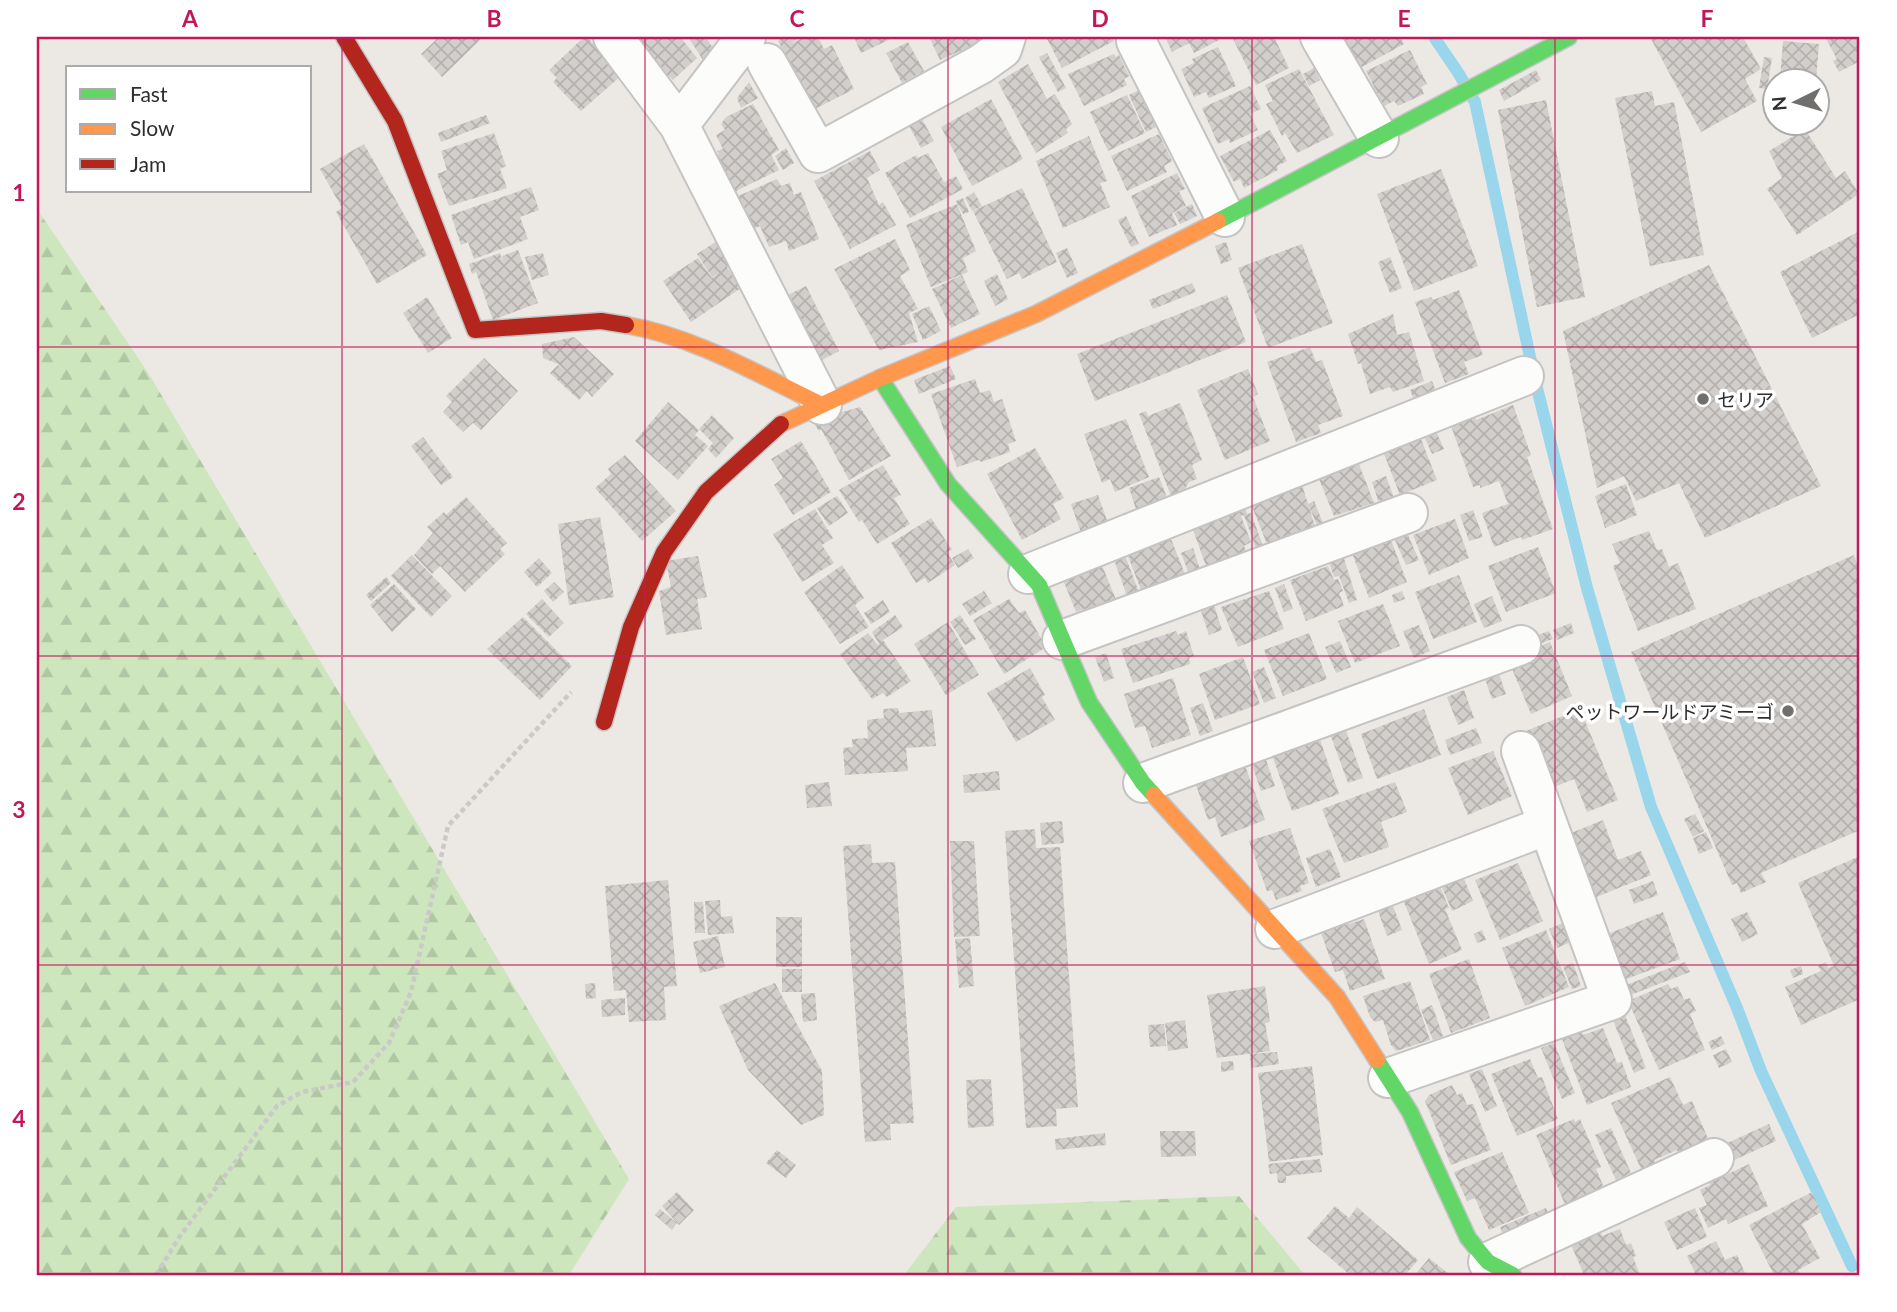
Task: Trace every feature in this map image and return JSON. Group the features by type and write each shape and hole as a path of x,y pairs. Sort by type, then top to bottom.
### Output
{"street":[{"path":"344,37 395,121 475,330 601,321 656,330 702,347 822,405"},
{"path":"612,37 679,125 822,405"},
{"path":"679,125 756,50 818,153 981,64 1002,49 1006,37"},
{"path":"1320,37 1379,138"},
{"path":"604,722 631,627 664,552 706,492 780,425 880,378 1036,314 1569,37"},
{"path":"1136,41 1225,217"},
{"path":"1028,574 1524,376"},
{"path":"880,378 948,484 1039,585 1089,702 1143,783 1337,998 1410,1112 1468,1238 1500,1269 1714,1158"},
{"path":"1062,640 1408,513"},
{"path":"1143,783 1521,645"},
{"path":"1388,1078 1612,1000 1521,751"},
{"path":"1275,929 1548,825"}],"path":[{"path":"156,1275 180,1236 277,1106 302,1092 353,1082 389,1043 411,992 448,826 576,687"}],"green space":[{"path":"37,209 147,371 629,1179 569,1275 37,1275"},
{"path":"1239,1196 1305,1275 904,1275 956,1207"}],"building":[{"path":"439,37 483,37 442,77 421,54"},
{"path":"587,37 622,75 581,111 553,82 557,78 549,70"},
{"path":"636,37 685,37 682,39 697,58 673,80 669,76 667,79"},
{"path":"688,37 706,37 717,55 705,63"},
{"path":"781,37 793,37 796,40 790,44 805,37 818,37 824,49 832,45 854,89 813,110 778,41"},
{"path":"854,37 895,37 861,53"},
{"path":"929,37 981,37 983,41 940,60"},
{"path":"1046,37 1112,37 1114,41 1062,68"},
{"path":"1165,37 1218,37 1219,40 1194,53 1189,43 1172,52"},
{"path":"1232,37 1280,37 1275,39 1289,68 1256,85"},
{"path":"1344,37 1400,37 1404,44 1360,68"},
{"path":"1743,37 1760,67 1745,79 1757,101 1701,132 1651,39"},
{"path":"1825,37 1858,37 1860,61 1839,72 1833,61 1837,59"},
{"path":"1783,41 1819,44 1817,66 1781,66"},
{"path":"908,42 924,71 902,83 886,53"},
{"path":"1218,47 1236,86 1209,98 1206,92 1194,97 1181,69 1194,63 1192,59"},
{"path":"1410,50 1427,84 1421,87 1424,94 1398,106 1394,101 1384,106 1366,71"},
{"path":"1047,53 1066,88 1058,92 1039,57"},
{"path":"1114,54 1116,57 1119,55 1129,76 1124,79 1127,85 1084,106 1068,74"},
{"path":"1764,57 1772,58 1771,66 1763,66"},
{"path":"1028,64 1047,99 1055,94 1072,124 1066,129 1068,133 1036,153 998,82"},
{"path":"1314,68 1320,80 1309,86 1303,74"},
{"path":"1299,69 1334,135 1297,153 1285,133 1282,136 1266,104 1273,101 1265,85"},
{"path":"1536,70 1541,80 1504,101 1499,90"},
{"path":"749,82 758,98 741,108 737,98"},
{"path":"1250,86 1261,109 1250,114 1258,130 1230,143 1229,139 1218,144 1202,108"},
{"path":"1141,89 1158,126 1146,132 1129,95"},
{"path":"1652,91 1655,106 1674,102 1704,255 1650,266 1615,98"},
{"path":"1127,95 1145,133 1108,151 1090,112"},
{"path":"991,99 1023,159 972,186 941,127"},
{"path":"1546,100 1585,297 1537,307 1498,110"},
{"path":"753,104 779,150 771,155 779,170 730,194 716,155 719,154 717,151 723,149 716,135 725,130 721,124 726,117"},
{"path":"486,115 490,123 441,142 438,133"},
{"path":"922,119 934,141 921,148 909,126"},
{"path":"1270,130 1287,161 1277,166 1278,170 1244,188 1240,179 1234,182 1220,156"},
{"path":"494,133 506,166 500,169 507,188 449,206 437,174 447,170 441,151"},
{"path":"1159,134 1172,161 1164,166 1167,172 1127,191 1111,156"},
{"path":"1089,136 1107,181 1100,183 1110,207 1063,228 1036,161"},
{"path":"1794,136 1809,136 1836,178 1845,171 1859,194 1797,235 1767,189 1782,178 1769,151"},
{"path":"364,144 427,255 377,284 336,212 342,208 320,169"},
{"path":"786,148 794,163 783,170 775,156"},
{"path":"870,151 880,170 867,178 879,205 883,202 896,225 850,249 814,181"},
{"path":"928,153 944,182 956,176 963,189 910,218 885,173 916,155 918,158"},
{"path":"1441,169 1478,266 1414,291 1377,194"},
{"path":"1177,173 1185,189 1179,191 1186,206 1172,213 1177,225 1149,237 1131,196"},
{"path":"777,179 781,186 790,183 794,195 801,192 819,239 789,251 786,241 769,247 760,226 752,230 736,202 740,200 738,196"},
{"path":"531,187 539,210 520,217 528,239 474,259 468,242 461,245 451,215"},
{"path":"1022,188 1057,262 1022,279 1019,273 1007,279 973,211"},
{"path":"974,192 982,206 972,211 965,198"},
{"path":"963,198 969,212 963,214 956,201"},
{"path":"957,204 976,251 963,258 968,272 931,287 906,225"},
{"path":"1192,204 1197,216 1180,224 1174,213"},
{"path":"1126,216 1139,244 1131,247 1118,220"},
{"path":"1860,231 1860,314 1812,338 1780,272"},
{"path":"895,239 910,270 900,276 918,309 909,313 918,342 879,350 834,269"},
{"path":"717,241 732,263 727,267 741,288 691,322 663,281 698,258 712,278 719,273 712,277 697,254"},
{"path":"1226,242 1232,260 1221,264 1215,246"},
{"path":"1302,244 1333,323 1268,348 1238,268"},
{"path":"1067,248 1078,273 1067,278 1056,253"},
{"path":"518,250 538,303 493,320 476,272 472,274 469,264 500,253 503,263 502,256"},
{"path":"543,253 549,275 532,280 525,257"},
{"path":"1390,257 1402,288 1390,293 1378,262"},
{"path":"1709,265 1821,486 1705,538 1679,483 1636,501 1624,476 1597,488 1563,331"},
{"path":"997,274 1008,299 995,306 984,281"},
{"path":"962,275 980,314 951,328 932,289"},
{"path":"1192,283 1196,292 1153,309 1149,300"},
{"path":"806,286 839,351 811,366 778,300"},
{"path":"1459,290 1483,355 1464,362 1469,374 1445,383 1415,302 1431,297 1433,300"},
{"path":"1227,295 1246,342 1095,401 1077,354"},
{"path":"427,297 452,338 428,353 403,313"},
{"path":"929,306 941,331 923,340 912,314"},
{"path":"1393,314 1397,335 1409,332 1424,381 1393,392 1390,387 1370,394 1361,363 1358,364 1348,334"},
{"path":"574,337 614,374 592,397 587,391 579,400 550,373 558,365 568,373 558,364 543,358 542,344"},
{"path":"1310,347 1316,362 1322,360 1343,416 1318,425 1321,433 1296,442 1267,362"},
{"path":"484,358 518,391 481,430 473,423 463,432 443,412 452,402 446,396"},
{"path":"950,366 956,379 919,394 914,380"},
{"path":"1248,369 1258,394 1253,397 1270,441 1225,460 1197,390"},
{"path":"975,379 980,393 990,390 994,402 1002,399 1016,441 1008,444 1010,452 957,467 931,394"},
{"path":"1432,381 1437,394 1415,402 1410,390"},
{"path":"668,402 699,430 695,435 708,446 678,480 635,441"},
{"path":"1180,403 1202,460 1192,465 1197,479 1189,482 1179,499 1173,501 1139,414 1146,411 1148,416"},
{"path":"1513,405 1531,455 1527,457 1553,529 1494,547 1482,513 1508,504 1499,481 1480,488 1480,485 1473,487 1451,426 1475,416 1476,420"},
{"path":"860,407 891,456 849,480 821,429 819,431 812,421"},
{"path":"712,415 734,438 716,458 708,449 713,443 699,429"},
{"path":"1126,419 1149,477 1115,492 1110,479 1102,483 1084,434"},
{"path":"1436,431 1444,449 1432,454 1424,436"},
{"path":"423,437 453,477 441,485 411,446"},
{"path":"1421,439 1437,480 1400,495 1384,454"},
{"path":"801,441 831,492 793,515 774,485 783,478 771,459"},
{"path":"1035,448 1064,498 1053,504 1061,519 1022,540 987,474"},
{"path":"625,455 676,511 642,541 595,488 611,474 608,469"},
{"path":"1359,464 1374,503 1334,516 1319,479"},
{"path":"883,465 901,495 894,498 910,524 877,544 839,490"},
{"path":"1386,476 1394,498 1379,503 1372,482"},
{"path":"1159,477 1168,500 1137,512 1129,488"},
{"path":"1626,484 1637,515 1605,528 1595,496"},
{"path":"1302,485 1315,526 1267,544 1251,504"},
{"path":"1098,495 1108,523 1081,533 1071,504"},
{"path":"837,496 848,513 829,526 817,508"},
{"path":"466,497 507,543 500,549 505,554 465,592 440,566 432,574 414,555 433,533 427,527"},
{"path":"1314,501 1323,523 1317,525 1308,504"},
{"path":"1245,507 1247,514 1251,513 1263,546 1256,549 1244,515 1241,516 1251,542 1244,546 1246,551 1206,566 1192,527"},
{"path":"815,509 833,538 822,545 834,563 802,582 773,534"},
{"path":"1473,510 1483,537 1469,541 1460,515"},
{"path":"600,517 614,597 569,605 558,524"},
{"path":"931,518 952,550 947,552 955,565 928,583 925,578 916,583 891,543"},
{"path":"1455,519 1469,558 1429,575 1413,535"},
{"path":"1649,531 1657,550 1662,549 1669,567 1678,563 1696,609 1638,631 1613,566 1620,563 1612,544"},
{"path":"1169,534 1185,574 1141,590 1126,551"},
{"path":"1408,535 1419,560 1406,565 1395,540"},
{"path":"1391,540 1407,582 1369,598 1352,553"},
{"path":"1538,547 1556,593 1506,612 1488,566"},
{"path":"1193,548 1200,569 1189,574 1181,553"},
{"path":"968,549 974,558 958,568 952,558"},
{"path":"1341,549 1357,600 1349,603 1339,576 1334,577 1326,553"},
{"path":"1124,553 1139,592 1127,596 1113,557"},
{"path":"412,555 452,596 431,617 391,576"},
{"path":"1854,555 1860,571 1860,830 1761,873 1766,882 1741,893 1737,883 1732,885 1631,652"},
{"path":"698,556 707,597 697,599 702,629 666,635 659,591 671,587 666,561"},
{"path":"539,558 552,573 537,587 524,572"},
{"path":"1101,563 1117,602 1090,613 1088,608 1076,612 1062,577"},
{"path":"842,565 864,598 855,605 869,627 840,644 804,592"},
{"path":"1328,566 1343,591 1339,593 1344,606 1306,621 1290,580"},
{"path":"1459,575 1477,622 1433,639 1415,592"},
{"path":"386,577 391,583 371,601 366,595"},
{"path":"554,582 564,592 553,602 544,591"},
{"path":"394,584 416,609 392,632 370,605"},
{"path":"1284,584 1293,609 1284,612 1275,588"},
{"path":"984,591 992,603 970,616 962,604"},
{"path":"1269,591 1284,629 1238,647 1221,607"},
{"path":"1402,591 1405,599 1394,603 1392,595"},
{"path":"1221,593 1224,602 1214,605 1222,630 1209,635 1198,602"},
{"path":"1492,596 1502,621 1484,628 1474,604"},
{"path":"542,599 564,623 549,637 526,614"},
{"path":"1009,599 1019,613 1025,610 1046,647 1004,674 973,620"},
{"path":"883,600 890,612 871,624 864,613"},
{"path":"1383,604 1400,646 1355,663 1338,621"},
{"path":"895,615 903,627 883,640 911,681 887,697 883,693 872,699 840,654 868,633 878,645 872,632"},
{"path":"960,615 976,639 965,645 950,622"},
{"path":"523,617 572,666 540,700 487,649"},
{"path":"948,622 979,675 946,695 914,644"},
{"path":"1571,623 1574,633 1557,640 1553,630"},
{"path":"1419,625 1430,651 1414,658 1403,631"},
{"path":"1176,631 1178,635 1186,631 1194,656 1189,658 1190,664 1133,683 1121,649"},
{"path":"1549,631 1553,639 1524,650 1521,641"},
{"path":"1309,633 1327,679 1283,696 1264,650"},
{"path":"1340,641 1351,667 1336,673 1325,647"},
{"path":"1550,642 1572,696 1531,714 1510,664 1523,653"},
{"path":"1106,653 1114,678 1104,682 1095,657"},
{"path":"1243,657 1260,704 1215,720 1199,674"},
{"path":"1264,667 1276,698 1264,703 1252,672"},
{"path":"1030,668 1055,720 1016,742 987,693"},
{"path":"1497,668 1506,694 1492,699 1483,673"},
{"path":"1173,678 1191,735 1152,748 1145,726 1135,728 1124,694"},
{"path":"1464,690 1474,718 1458,725 1447,697"},
{"path":"1203,703 1213,731 1200,736 1190,708"},
{"path":"898,708 899,713 932,710 936,746 906,748 908,771 845,775 843,748 853,747 852,739 868,738 867,720 884,718 883,709"},
{"path":"1424,709 1441,755 1377,779 1361,734"},
{"path":"1580,709 1618,800 1587,812 1574,779 1549,789 1526,731"},
{"path":"1344,725 1363,778 1348,783 1329,731"},
{"path":"1476,728 1482,743 1450,755 1445,740"},
{"path":"1319,737 1339,794 1292,811 1272,755"},
{"path":"1493,751 1512,796 1468,815 1448,768"},
{"path":"1265,757 1275,786 1261,791 1251,762"},
{"path":"1244,763 1265,820 1221,837 1215,817 1208,820 1195,782"},
{"path":"999,771 1000,790 964,793 963,775"},
{"path":"829,782 832,806 807,808 805,785"},
{"path":"1395,782 1407,812 1381,822 1389,847 1344,863 1322,809"},
{"path":"1695,814 1704,831 1693,837 1684,819"},
{"path":"1603,820 1618,860 1641,851 1651,875 1589,900 1564,836"},
{"path":"1062,821 1064,843 1042,845 1040,823"},
{"path":"1290,828 1309,883 1300,886 1302,891 1276,900 1272,890 1267,891 1249,841"},
{"path":"1035,829 1036,848 1060,847 1078,1107 1056,1109 1057,1126 1026,1128 1005,831"},
{"path":"1706,832 1713,848 1699,854 1693,838"},
{"path":"950,841 974,841 980,936 954,937"},
{"path":"871,844 872,863 895,862 914,1123 890,1124 891,1140 865,1142 843,846"},
{"path":"1330,849 1341,877 1316,887 1306,858"},
{"path":"1860,856 1860,999 1801,1025 1785,987 1821,971 1818,966 1826,962 1828,968 1834,966 1798,883"},
{"path":"1518,863 1543,921 1500,940 1475,880"},
{"path":"1463,876 1473,901 1452,911 1441,885"},
{"path":"668,880 677,986 664,987 666,1020 629,1022 626,990 614,991 605,886"},
{"path":"1653,881 1658,895 1634,904 1629,890"},
{"path":"1440,887 1449,908 1445,909 1462,950 1429,964 1404,902"},
{"path":"720,900 721,917 732,916 734,933 708,935 705,901"},
{"path":"694,902 703,902 705,933 695,933"},
{"path":"1392,903 1402,930 1387,936 1377,908"},
{"path":"1663,912 1680,959 1621,981 1605,935"},
{"path":"1747,912 1758,934 1742,942 1731,919"},
{"path":"776,917 802,917 802,967 776,967"},
{"path":"1364,919 1385,979 1350,991 1343,970 1335,972 1320,930 1347,920 1349,924"},
{"path":"1567,921 1575,940 1557,948 1549,929"},
{"path":"1482,930 1486,940 1477,943 1474,934"},
{"path":"1546,930 1569,987 1525,1006 1502,948"},
{"path":"718,936 725,967 700,973 693,942"},
{"path":"970,938 974,986 959,988 955,939"},
{"path":"1469,959 1490,1018 1451,1033 1429,974"},
{"path":"1685,962 1690,972 1625,997 1621,987"},
{"path":"1573,963 1581,986 1572,989 1563,967"},
{"path":"1801,966 1803,974 1793,978 1790,970"},
{"path":"782,969 802,969 802,992 782,992"},
{"path":"1410,981 1430,1040 1396,1051 1391,1045 1383,1020 1375,1022 1370,1017 1363,996"},
{"path":"595,983 596,998 586,999 585,984"},
{"path":"775,983 822,1071 824,1115 801,1125 748,1070 719,1006"},
{"path":"1668,984 1671,989 1678,986 1684,1000 1690,998 1696,1011 1690,1014 1705,1050 1659,1070 1628,1001"},
{"path":"1265,986 1270,1022 1265,1023 1270,1051 1217,1058 1207,995"},
{"path":"815,993 817,1020 803,1022 801,994"},
{"path":"625,998 625,1015 602,1017 601,1000"},
{"path":"1432,1005 1443,1036 1433,1040 1421,1010"},
{"path":"1625,1015 1646,1068 1634,1073 1613,1020"},
{"path":"1185,1020 1188,1048 1168,1051 1165,1023"},
{"path":"1164,1024 1166,1046 1150,1047 1148,1025"},
{"path":"1603,1028 1617,1063 1622,1062 1631,1087 1587,1105 1562,1039 1581,1031 1583,1035"},
{"path":"1721,1036 1725,1044 1712,1050 1708,1042"},
{"path":"1554,1043 1575,1093 1562,1099 1541,1048"},
{"path":"1726,1049 1732,1062 1719,1068 1713,1055"},
{"path":"1277,1052 1279,1064 1251,1068 1250,1054"},
{"path":"1530,1059 1538,1078 1542,1077 1558,1119 1517,1136 1491,1074"},
{"path":"1233,1061 1234,1070 1221,1072 1221,1062"},
{"path":"1312,1066 1323,1155 1269,1162 1258,1073"},
{"path":"1482,1069 1497,1106 1485,1112 1469,1074"},
{"path":"1670,1077 1683,1105 1692,1101 1709,1141 1679,1155 1677,1150 1654,1160 1656,1164 1642,1171 1611,1103"},
{"path":"991,1079 994,1126 968,1128 966,1080"},
{"path":"1452,1085 1457,1095 1462,1093 1467,1105 1473,1104 1491,1150 1451,1165 1425,1101 1429,1095"},
{"path":"1574,1119 1575,1122 1580,1119 1601,1167 1596,1169 1605,1190 1566,1207 1536,1135"},
{"path":"1769,1124 1776,1141 1732,1161 1725,1144"},
{"path":"1611,1128 1631,1173 1616,1180 1595,1135"},
{"path":"1160,1131 1195,1131 1196,1156 1161,1157"},
{"path":"1105,1133 1106,1145 1056,1150 1055,1139"},
{"path":"777,1150 796,1165 786,1178 766,1163"},
{"path":"1502,1152 1529,1213 1489,1230 1475,1198 1467,1201 1454,1172"},
{"path":"1320,1159 1322,1172 1286,1176 1286,1183 1278,1183 1277,1173 1270,1174 1268,1164"},
{"path":"1749,1164 1768,1206 1728,1224 1726,1219 1708,1228 1699,1208 1707,1205 1700,1190"},
{"path":"677,1192 694,1210 679,1225 662,1206"},
{"path":"1812,1192 1821,1212 1802,1224 1820,1258 1798,1270 1801,1275 1774,1275 1749,1225"},
{"path":"1335,1206 1349,1218 1357,1207 1418,1260 1405,1275 1350,1275 1307,1238"},
{"path":"1546,1208 1550,1217 1504,1237 1500,1227"},
{"path":"1695,1208 1707,1237 1677,1250 1664,1222"},
{"path":"660,1209 677,1223 672,1230 655,1215"},
{"path":"1599,1228 1602,1236 1620,1229 1626,1245 1631,1243 1640,1275 1584,1275 1569,1240"},
{"path":"1716,1241 1725,1260 1737,1255 1746,1275 1696,1275 1687,1256"},
{"path":"1429,1258 1450,1275 1415,1275"}],"waterway":[{"path":"1434,37 1475,102 1535,380 1587,588 1651,807 1761,1071 1852,1266"}],"traffic: fast":[{"path":"1218,221 1569,37"},
{"path":"880,378 948,484 1039,585 1089,702 1143,783 1154,795"},
{"path":"1377,1060 1410,1112 1468,1238 1488,1262 1513,1275"}],"traffic: slow":[{"path":"781,424 880,378 1036,314 1218,221"},
{"path":"626,325 677,338 702,348 822,405"},
{"path":"1154,795 1337,997 1377,1060"}],"traffic: jam":[{"path":"344,37 395,121 475,330 601,321 626,325"},
{"path":"604,722 631,627 664,552 706,492 781,424"}],"place":[{"name":"セリア","path":"1703,399"},
{"name":"ペットワールドアミーゴ","path":"1788,711"}]}
